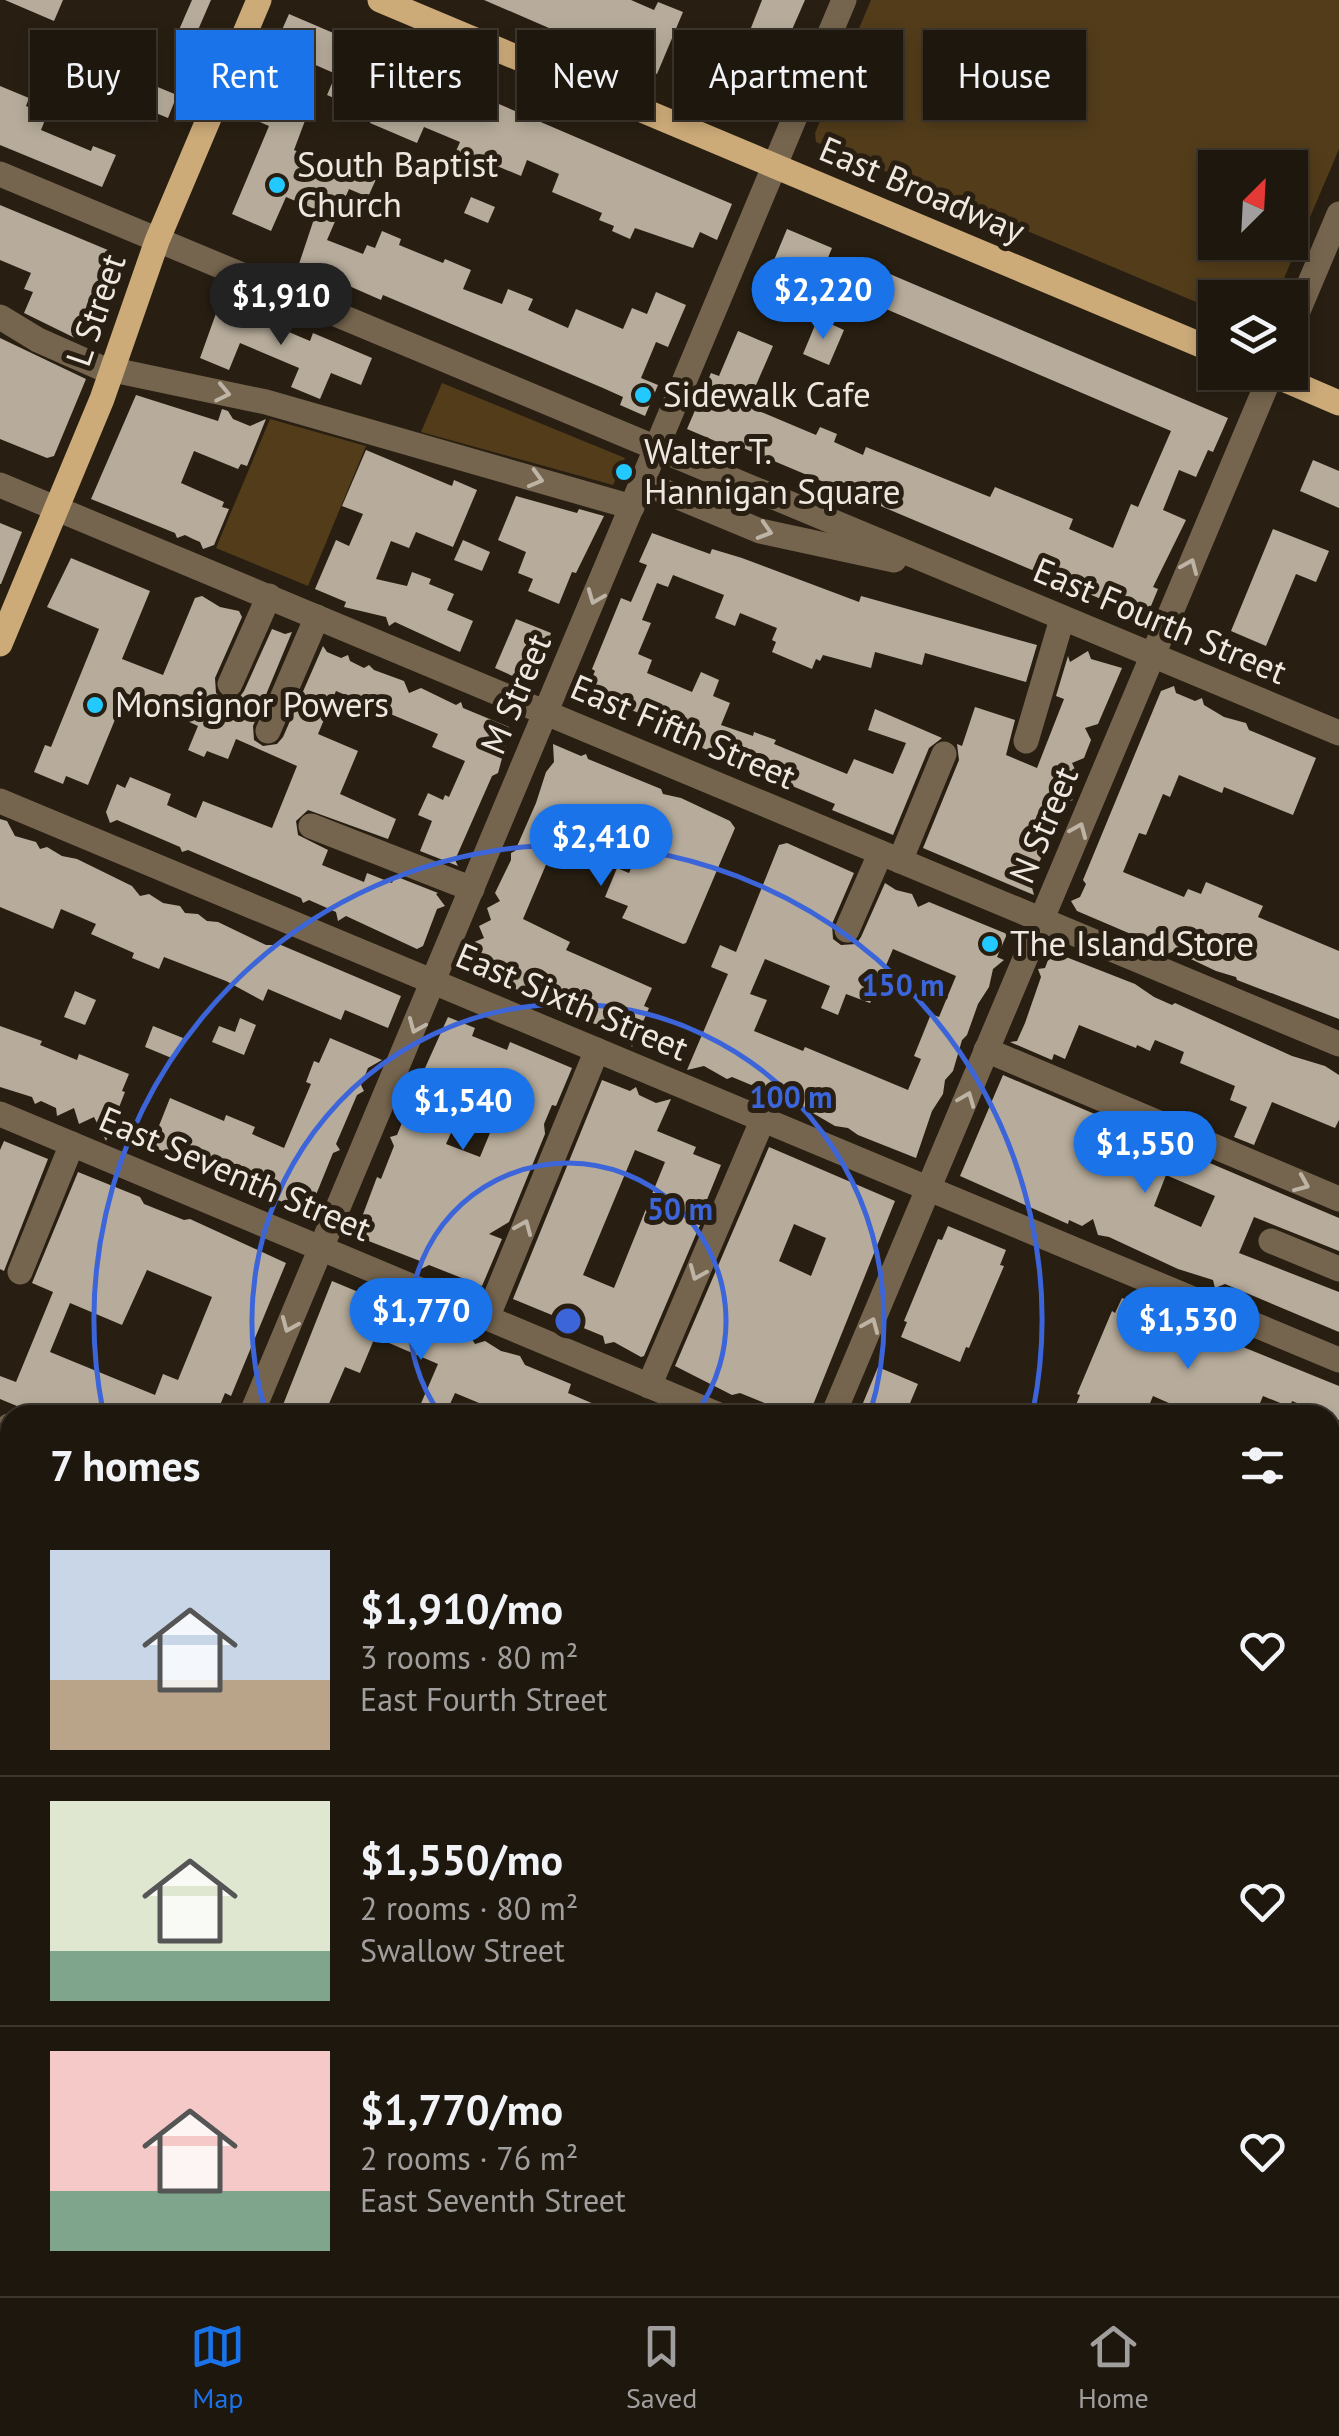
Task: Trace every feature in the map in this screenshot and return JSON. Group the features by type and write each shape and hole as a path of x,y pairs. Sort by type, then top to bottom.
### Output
{"main road":[{"name":"L Street","path":"0,644 112,371 157,241 258,0"},
{"name":"East Broadway","path":"380,0 1198,344"},
{"path":"1308,390 1339,403"}],"street":[{"name":"M Street","path":"256,1405 844,0"},
{"name":"East Fourth Street","path":"0,174 1339,734"},
{"path":"1308,287 1339,214"},
{"path":"0,317 70,356 112,371 172,375 632,507"},
{"name":"N Street","path":"837,1405 1263,390"},
{"name":"East Fourth Street","path":"642,482 760,531 954,573"},
{"name":"East Fifth Street","path":"0,485 1339,1044"},
{"path":"230,684 269,596"},
{"path":"268,731 317,617"},
{"path":"1026,741 1062,619"},
{"path":"846,930 944,754"},
{"name":"East Sixth Street","path":"0,801 1339,1360"},
{"path":"311,826 472,889"},
{"path":"487,1318 597,1050"},
{"path":"986,1050 1339,1200"},
{"name":"East Seventh Street","path":"0,1114 696,1405"},
{"path":"649,1386 763,1119"},
{"path":"20,1272 72,1144"},
{"path":"1271,1241 1339,1269"}],"shaded area":[{"path":"871,0 1339,0 1339,149 1308,222 1308,150 1198,150 1198,260 1292,260 1283,280 1198,280 1198,303 816,142 820,120 903,120 903,30 858,30"},
{"path":"442,383 625,458 613,485 421,432"},
{"path":"270,419 366,446 308,586 216,548"}],"building":[{"path":"5,0 63,0 54,21"},
{"path":"192,0 211,0 198,30 179,30"},
{"path":"484,0 631,0 654,10 658,2 683,12 657,74 654,30 553,30"},
{"path":"762,0 805,0 792,30 750,30"},
{"path":"289,14 334,33 334,73 314,64 314,30 282,30"},
{"path":"334,79 334,98 327,95"},
{"path":"0,86 29,98 26,106 30,108 30,120 45,120 41,130 91,151 93,146 116,155 102,187 0,145"},
{"path":"156,86 176,95 168,118 156,113"},
{"path":"497,103 517,112 517,120 536,120 732,204 717,240 700,232 693,248 635,228 630,239 599,220 602,213 552,192 559,174 527,160 521,176 478,158 471,174 450,165 460,142 424,127 417,143 370,123 497,120"},
{"path":"255,120 305,120 294,150 346,173 349,165 377,177 368,197 349,189 327,240 363,254 367,245 375,248 382,231 401,239 399,245 471,270 463,289 502,304 508,289 533,299 528,310 568,328 576,309 623,329 632,308 647,314 656,292 686,305 668,347 656,342 641,378 658,385 645,416 620,405 623,397 603,388 383,295 381,300 299,264 317,210 286,197 271,231 232,214 269,126"},
{"path":"471,197 495,207 488,223 464,213"},
{"path":"0,205 115,253 79,340 24,313 33,292 24,289 31,273 0,260"},
{"path":"787,229 832,248 803,318 762,301 771,279 767,277"},
{"path":"871,266 1228,418 1213,452 1208,450 1196,477 1179,470 1163,510 1186,520 1153,587 1158,589 1146,618 729,442 727,446 687,429 711,373 719,376 738,331 773,346 747,406 816,435 820,427 837,434 834,442 863,455 866,447 990,497 995,487 1073,519 1069,529 1113,548 1131,504 1138,507 1171,431 858,297"},
{"path":"223,294 253,307 249,315 310,341 313,333 372,358 361,385 331,373 320,399 291,387 299,368 240,343 229,370 200,358"},
{"path":"818,318 844,330 829,365 803,354"},
{"path":"0,338 86,379 54,456 47,458 0,439"},
{"path":"136,395 218,421 222,409 250,426 266,419 247,466 241,464 238,469 194,451 181,483 224,502 222,507 229,509 214,545 203,549 200,542 185,535 177,538 175,533 91,499"},
{"path":"366,450 452,486 454,480 477,490 453,547 416,532 409,548 391,541 376,579 407,586 412,572 454,594 447,610 473,621 460,652 395,622 389,626 386,617 344,607 346,602 315,589 336,540 349,546 363,514 342,506"},
{"path":"1313,460 1339,471 1339,508 1300,491"},
{"path":"516,496 577,513 579,509 604,516 559,604 528,591 533,579 518,573 526,552 498,540"},
{"path":"0,523 22,532 1,584 0,584"},
{"path":"1273,529 1329,551 1316,582 1296,574 1266,646 1231,631"},
{"path":"652,533 710,554 712,549 742,558 859,602 861,596 1037,645 1026,682 925,653 922,665 875,652 871,668 823,655 820,661 816,659 812,669 772,652 777,628 740,613 735,626 715,618 724,595 673,575 668,587 657,583 642,620 651,623 638,654 652,660 647,673 692,692 701,672 719,680 713,696 730,703 721,725 776,740 774,744 847,774 854,759 893,774 906,743 868,730 875,709 942,738 929,748 893,835 832,810 835,804 674,736 677,729 617,704 612,714 582,702 621,598 631,602 647,565 639,562"},
{"path":"463,540 490,552 482,571 454,560"},
{"path":"71,558 150,591 122,659 163,675 195,598 202,596 220,607 239,611 242,617 215,678 216,693 224,699 239,698 244,691 272,629 285,634 292,632 253,726 254,740 263,746 277,744 283,737 323,646 341,658 348,655 350,661 364,668 369,665 404,681 409,693 421,688 456,705 461,702 463,708 509,727 512,737 507,740 498,773 492,776 455,860 458,866 420,851 432,821 418,815 428,793 443,800 445,795 449,797 465,761 432,747 438,734 336,691 318,734 358,751 340,794 396,819 388,839 308,810 296,821 298,835 328,850 322,865 364,882 367,873 392,883 395,876 438,893 445,906 437,909 423,946 417,949 346,916 338,921 336,912 309,900 303,903 301,898 188,850 182,852 180,847 117,820 110,823 106,812 117,784 125,788 130,777 171,794 167,805 196,818 203,801 272,828 297,766 236,739 228,759 207,751 204,757 188,750 198,726 126,693 88,785 66,776 63,784 34,772 45,745 51,747 99,629 47,607"},
{"path":"516,619 551,633 534,680 528,683 495,668"},
{"path":"1088,651 1091,659 1122,668 1098,724 1085,728 1091,740 1084,758 1072,763 1079,778 1058,786 1073,800 1052,806 1061,821 1054,823 1045,843 1048,845 1030,880 1034,895 923,848 959,760 957,744 962,746 975,707 1015,720 1006,755 1037,768 1064,699 1056,696 1068,656 1070,662"},
{"path":"1174,686 1176,693 1195,701 1202,698 1204,705 1224,717 1246,723 1249,730 1316,758 1293,815 1224,787 1222,793 1179,775 1170,797 1163,794 1146,835 1139,833 1123,872 1184,897 1188,889 1201,894 1206,882 1263,906 1258,917 1339,951 1339,1019 1174,951 1167,954 1166,949 1077,911 1071,901 1080,897 1086,884 1083,880 1161,691"},
{"path":"553,744 581,756 586,754 588,759 661,789 663,794 681,798 730,821 735,828 683,944 622,918 628,906 605,897 617,868 629,873 643,840 570,808 523,919 570,942 566,950 652,988 644,1006 649,1008 632,1047 620,1021 609,1028 592,1023 570,1011 559,1010 533,993 469,972 464,961 477,957 472,943 484,938 479,926 491,920 487,908 500,901 495,893 546,772 554,762"},
{"path":"0,819 7,821 15,836 36,842 40,849 47,847 77,859 132,886 140,896 149,894 163,903 180,906 185,913 198,914 266,945 281,945 401,996 388,1028 345,1010 341,1020 268,989 263,1001 226,981 164,957 159,969 91,934 96,924 61,909 53,929 0,907"},
{"path":"787,843 854,873 832,924 833,939 841,945 856,944 861,937 885,883 912,894 918,907 929,902 1007,934 997,957 1004,960 993,969 989,987 962,1040 916,1158 704,1066 687,1070 728,974 711,967 720,945 736,952 779,845","holes":["893,949 956,976 939,1017 931,1014 914,1056 921,1059 908,1090 805,1047 803,1051 754,1031 767,1000 750,994 765,959 830,986 821,1008 838,1015 846,994 870,1003"]},
{"path":"1062,950 1066,957 1135,984 1154,997 1339,1075 1339,1120 1335,1128 1272,1102 1254,1145 1234,1137 1247,1107 1230,1100 1235,1086 1180,1063 1184,1052 1155,1040 1150,1051 1079,1025 1065,1059 1054,1054 1052,1060 1010,1042 1017,1041 1025,1023 1041,977 1038,969 1045,968 1050,955"},
{"path":"75,991 96,1000 85,1025 64,1017"},
{"path":"448,1017 475,1028 472,1036 507,1050 510,1042 572,1068 544,1124 545,1134 509,1222 489,1234 502,1239 482,1286 429,1265 421,1269 420,1261 348,1233 359,1225 377,1177 381,1179 394,1146 390,1137 397,1135 404,1118 402,1112","holes":["470,1091 502,1104 480,1157 446,1144"]},
{"path":"240,1018 256,1025 244,1055 212,1042 219,1026 235,1032"},
{"path":"0,1026 42,1041 40,1045 77,1060 79,1054 129,1074 106,1141 94,1117 79,1124 74,1108 57,1116 56,1108 41,1101 35,1104 32,1097 0,1087"},
{"path":"153,1026 183,1038 174,1059 145,1047"},
{"path":"330,1038 382,1060 368,1068 361,1085 364,1091 357,1095 336,1144 340,1150 333,1153 309,1212 225,1180 222,1168 204,1175 201,1168 190,1163 182,1165 179,1158 151,1146 170,1098 224,1121 226,1115 255,1127 252,1134 284,1148 311,1084 306,1082 314,1061 319,1063"},
{"path":"1003,1075 1339,1218 1339,1251 1254,1217 1239,1253 1339,1292 1339,1332 1225,1284 1215,1288 1213,1280 1098,1235 1093,1219 1082,1226 1069,1220 1068,1224 960,1176","holes":["1166,1175 1215,1196 1201,1227 1154,1206"]},
{"path":"602,1080 630,1091 636,1087 639,1095 656,1103 671,1099 657,1131 696,1147 693,1154 721,1165 706,1202 709,1204 644,1356 614,1342 605,1344 603,1336 513,1299","holes":["635,1150 665,1162 614,1288 583,1275"]},
{"path":"4,1141 48,1159 4,1271 0,1269 0,1150"},
{"path":"769,1147 895,1201 813,1405 769,1405 740,1393 732,1395 675,1366","holes":["794,1224 826,1238 811,1276 779,1261"]},
{"path":"78,1172 286,1263 231,1396 225,1393 220,1405 14,1405 0,1399 0,1376 16,1382 53,1292 32,1283","holes":["147,1270 212,1297 178,1380 163,1374 155,1395 50,1352 70,1303 122,1325"]},
{"path":"948,1226 1006,1250 1000,1265 1004,1266 960,1362 901,1337 938,1239 942,1240"},
{"path":"332,1281 447,1329 459,1330 475,1344 485,1341 520,1356 525,1365 571,1384 568,1393 596,1405 484,1405 455,1393 450,1405 420,1405 438,1364 375,1337 360,1373 345,1367 328,1405 283,1405"},
{"path":"1122,1298 1339,1386 1339,1405 1302,1405 1292,1401 1285,1405 1263,1396 1259,1405 1173,1405 1153,1396 1149,1405 1076,1405 1080,1395 1077,1394 1112,1311 1115,1313"},
{"path":"878,1367 918,1384 909,1405 862,1405"}],"place":[{"name":"South Baptist Church","path":"277,185"},
{"name":"Sidewalk Cafe","path":"643,395"},
{"name":"Walter T. Hannigan Square","path":"624,472"},
{"name":"Monsignor Powers","path":"95,705"},
{"name":"The Island Store","path":"990,944"}]}
